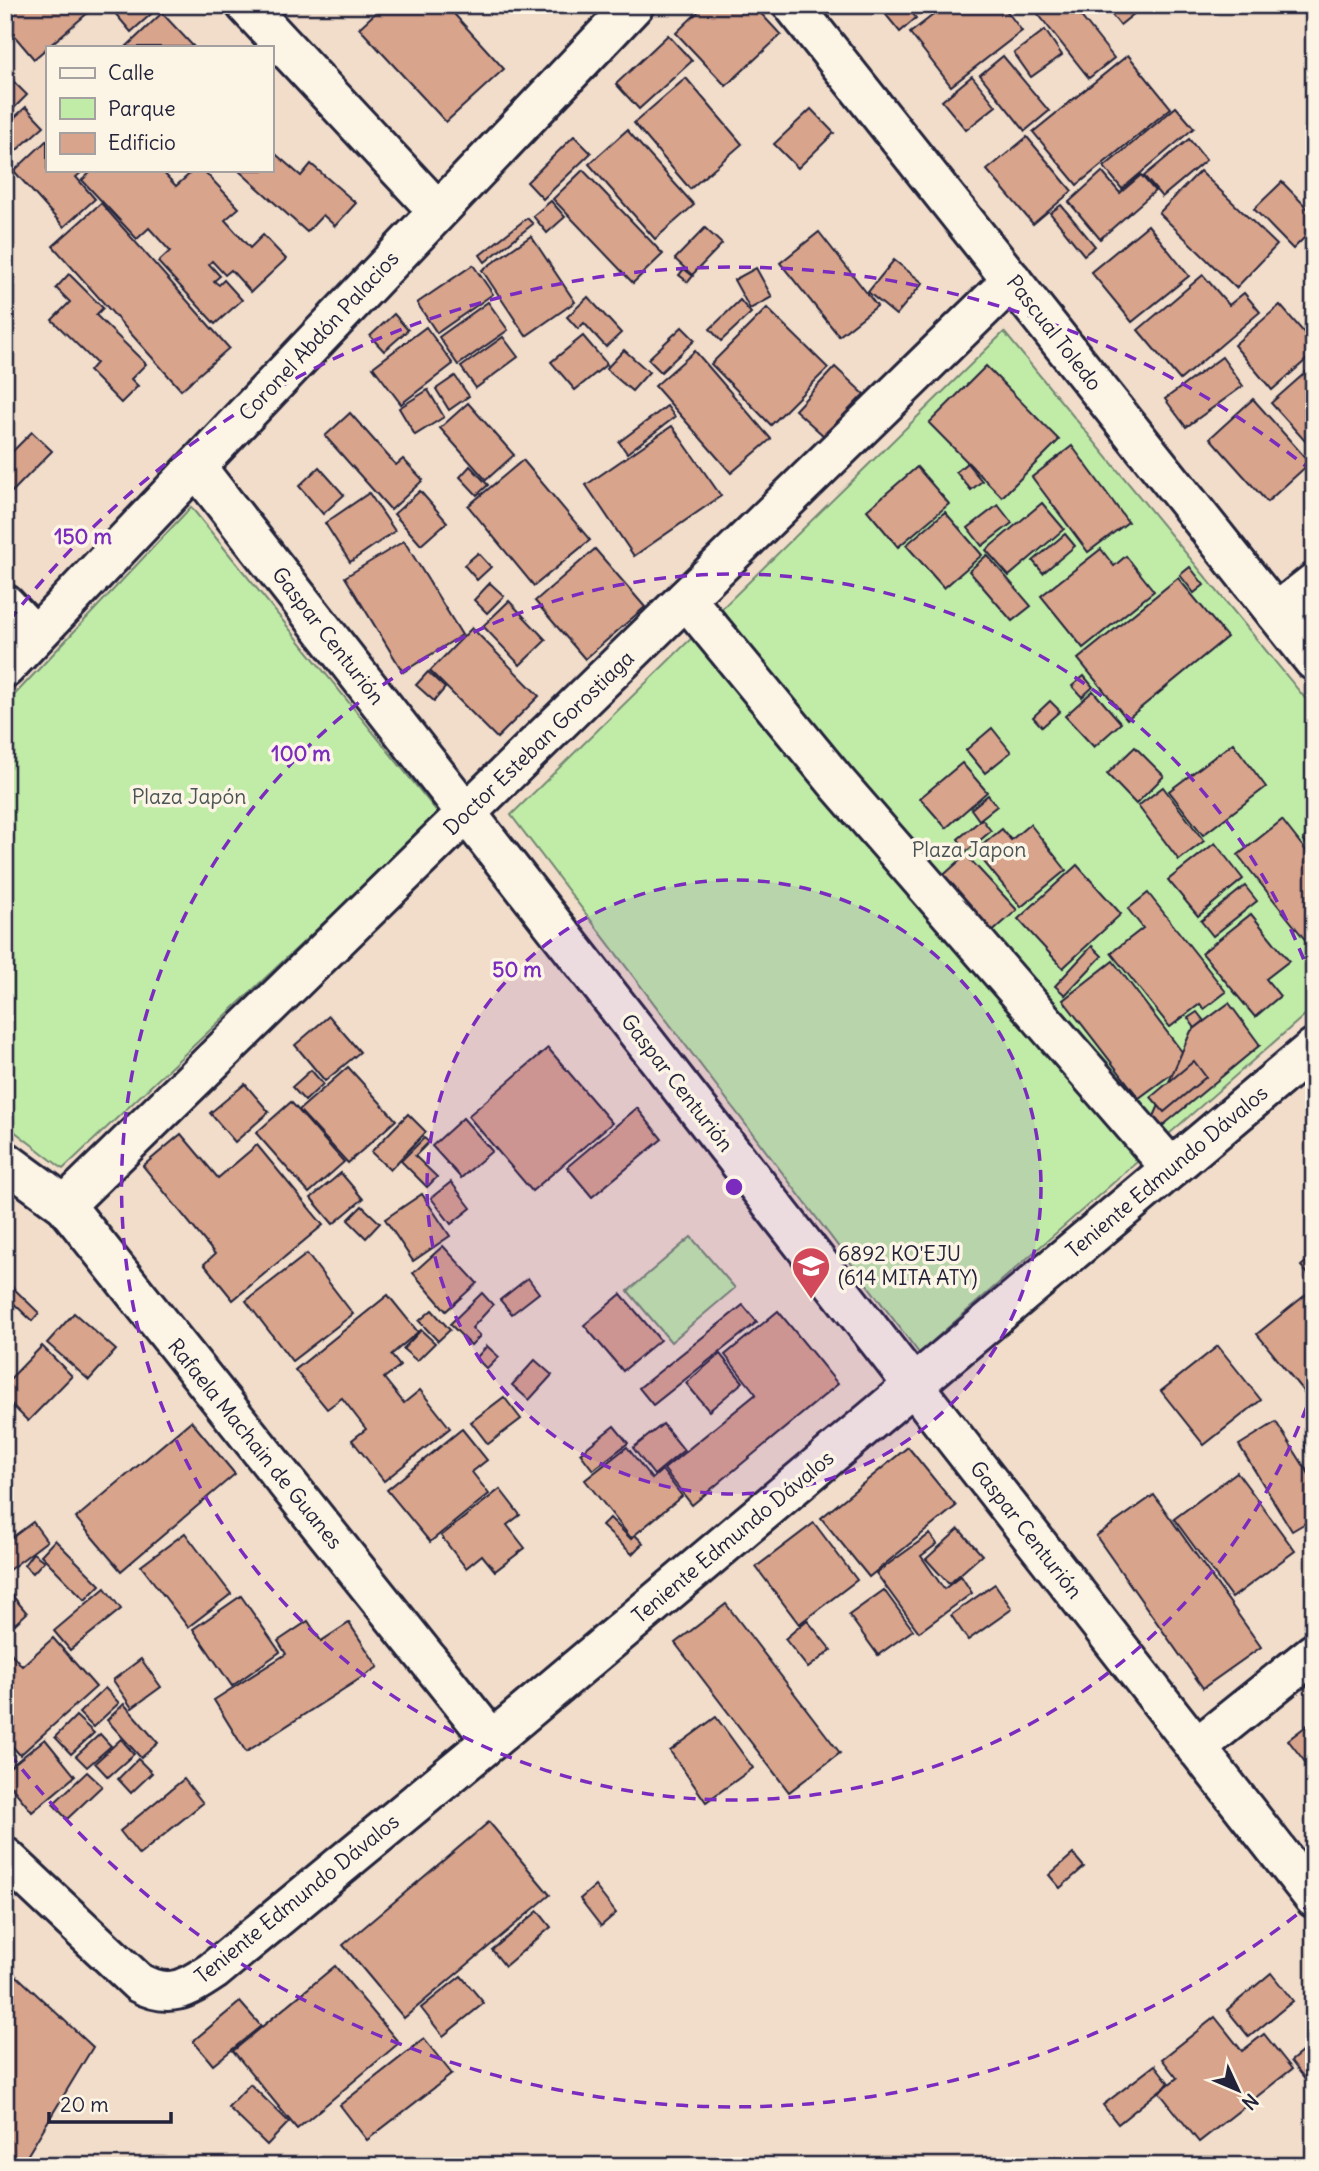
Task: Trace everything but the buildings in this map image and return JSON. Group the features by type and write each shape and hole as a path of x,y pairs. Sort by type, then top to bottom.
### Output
{"street":[{"path":"246,5 437,210"},
{"name":"Coronel Abdón Palacios","path":"5,668 634,5"},
{"name":"Pascual Toledo","path":"793,5 1314,661"},
{"name":"Doctor Esteban Gorostiaga","path":"65,1205 1012,280"},
{"name":"Gaspar Centurión","path":"196,467 1314,1898"},
{"path":"1276,613 1314,583"},
{"path":"686,599 838,784 1171,1168"},
{"path":"5,604 35,636"},
{"name":"Teniente Edmundo Dávalos","path":"5,1857 139,1983 153,1991 182,1989 213,1971 492,1740 1314,1048"},
{"name":"Rafaela Machain de Guanes","path":"5,1161 65,1205 492,1740"},
{"path":"1196,1748 1314,1653"}],"green space":[{"name":"Plaza Japon","path":"1004,332 1314,709 1314,1007 919,1353 511,815"},
{"name":"Plaza Japón","path":"191,507 439,814 63,1169 5,1124 5,705"},
{"path":"691,1237 735,1288 671,1342 628,1291"}],"place":[{"name":"6892 KO'EJU (614 MITA ATY)","path":"811,1300"}]}
